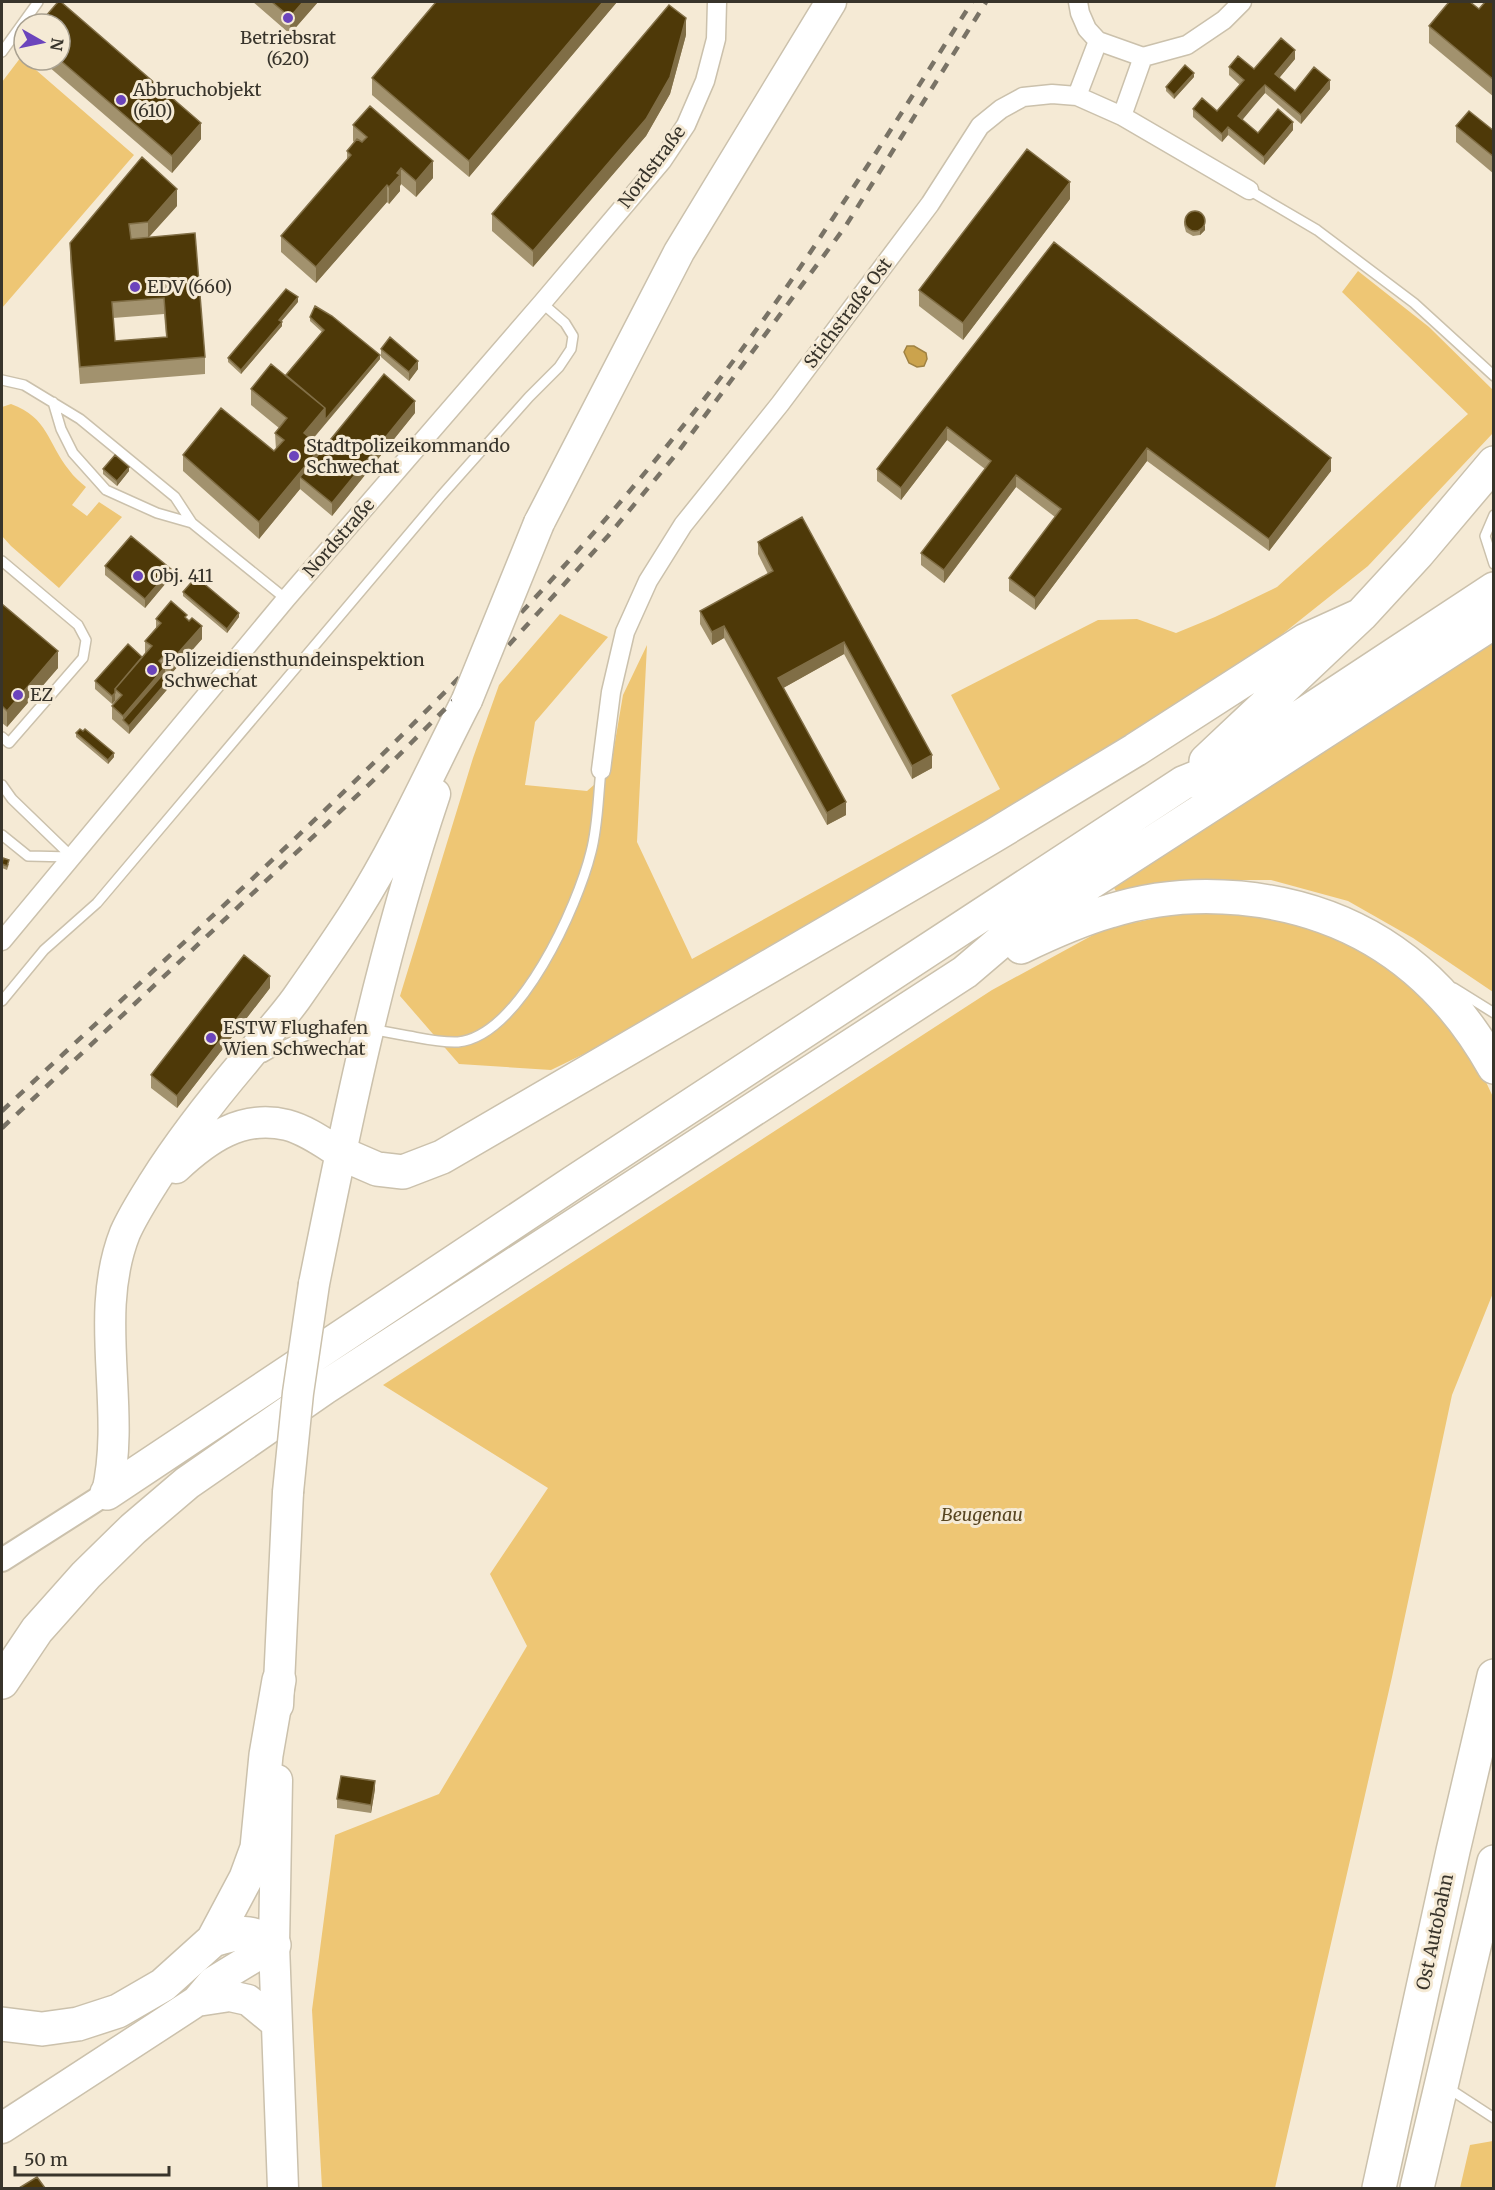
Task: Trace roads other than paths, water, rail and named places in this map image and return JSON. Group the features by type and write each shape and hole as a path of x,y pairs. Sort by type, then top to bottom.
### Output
{"highway":[{"path":"107,1493 584,1176 1183,783 1361,615 1418,553 1494,463"},
{"path":"1183,783 1227,765 1494,589"},
{"path":"340,1153 377,1169 403,1172 442,1156 993,836 1135,750 1305,640 1361,615"},
{"path":"2,1682 37,1630 86,1575 133,1529 187,1484 334,1382 965,972 1006,937 1494,622"},
{"path":"965,972 1054,931 1111,910 1160,900 1200,896 1258,900 1302,908 1335,919 1375,939 1432,984 1468,1025 1494,1067"},
{"name":"Ost Autobahn","path":"1379,2188 1494,1676"},
{"path":"2,2024 42,2029 78,2024 118,2011 163,1985 213,1940 246,1878 257,1848 266,1755 279,1680"},
{"path":"1418,2188 1494,1862"},
{"path":"213,1940 235,1932 260,1935 274,1945"}],"main road":[{"path":"283,2188 274,1945 279,1680 288,1492 298,1393 314,1284 367,1029 394,926 432,802 467,700 539,523 679,252 831,2"},
{"path":"107,1493 112,1473 114,1438 109,1308 114,1270 126,1232 172,1153 213,1098 294,1001 357,908 393,845 467,700"},
{"path":"145,1196 200,1145 229,1130 259,1122 288,1125 340,1153"},
{"path":"2,2128 197,2001 213,1982 274,1945"},
{"path":"197,2001 230,1996 248,2000 276,2023"}],"street":[{"name":"Nordstraße","path":"2,941 286,599 662,161 686,125 705,81 716,39 717,2"},
{"path":"1078,2 1087,29 1098,41 1143,57 1187,45 1224,20 1242,2"},
{"path":"1077,96 1098,41"},
{"path":"1122,116 1143,57"},
{"name":"Stichstraße Ost","path":"602,770 611,692 625,632 648,581 683,525 780,404 930,204 980,126 1001,109 1023,97 1052,93 1077,96 1122,116 1249,190"},
{"path":"2,1560 107,1493"}],"lane":[{"path":"2,52 38,2"},
{"path":"1249,190 1317,230 1414,303 1494,376"},
{"path":"2,1001 44,950 97,903 441,496 529,397 559,367 571,349 573,336 565,323 542,303"},
{"path":"2,380 24,385 80,419 175,497 192,523 286,599"},
{"path":"53,402 60,429 73,453 106,490 157,513 192,523"},
{"path":"1494,515 1485,536 1494,564"},
{"path":"2,561 78,625 86,640 83,658 9,743 2,737"},
{"path":"213,1098 256,1061 289,1042 334,1028 367,1029 438,1041 458,1042 477,1037 508,1012 543,966 570,914 591,851 602,770"},
{"path":"2,785 25,813 72,857"},
{"path":"2,835 28,856 72,857"},
{"path":"1375,939 1494,1013"},
{"path":"1442,2085 1494,2118"}],"railway":[{"path":"2,1111 307,828 382,755 455,682 597,529 688,420 774,306 972,2"},
{"path":"2,1128 378,776 507,647 608,536 678,452 845,227 986,2"}],"place":[{"name":"Betriebsrat (620)","path":"288,18"},
{"name":"Abbruchobjekt (610)","path":"121,100"},
{"name":"EDV (660)","path":"135,287"},
{"name":"Stadtpolizeikommando Schwechat","path":"294,456"},
{"name":"Obj. 411","path":"138,576"},
{"name":"Polizeidiensthundeinspektion Schwechat","path":"152,670"},
{"name":"EZ","path":"18,695"},
{"name":"ESTW Flughafen Wien Schwechat","path":"211,1038"}],"park label":[{"name":"Beugenau","path":"982,1515"}]}
